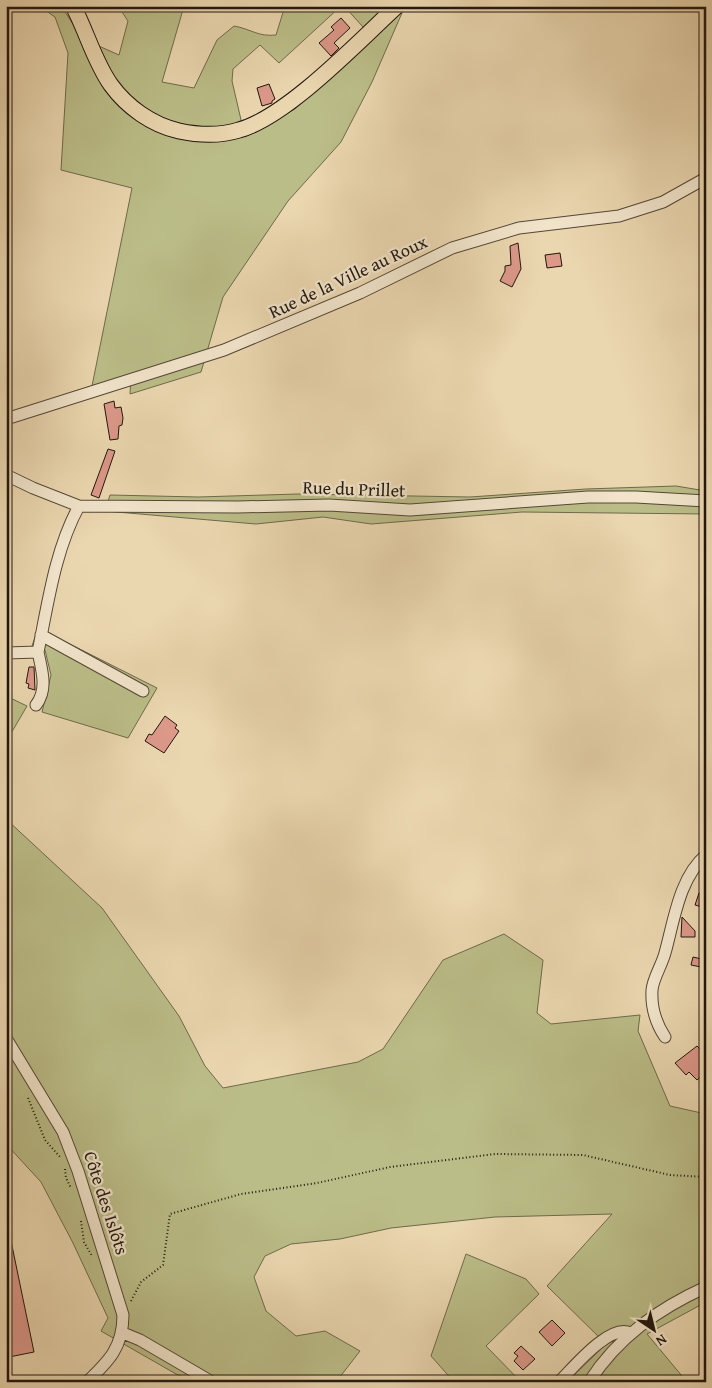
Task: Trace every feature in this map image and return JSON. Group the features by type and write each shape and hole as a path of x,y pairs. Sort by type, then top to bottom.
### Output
{"main road":[{"path":"73,6 98,63 111,84 127,104 167,128 194,134 240,130 273,114 300,94 397,6"}],"street":[{"name":"Rue de la Ville au Roux","path":"6,419 224,350 360,293 452,248 519,228 619,216 663,202 706,178"},
{"name":"Rue du Prillet","path":"6,475 79,506 238,507 329,505 410,510 588,497 706,501"},
{"path":"36,705 43,696 43,678 38,652 41,635 59,556 69,524 79,506"},
{"path":"41,635 57,646 143,691"},
{"path":"6,653 38,652"},
{"path":"664,1037 654,1021 652,989 665,954 677,908 695,864 706,855"},
{"name":"Côte des Islôts","path":"6,1038 63,1132 78,1171 123,1314 123,1333 113,1354 87,1382"},
{"path":"589,1382 610,1353 630,1334 670,1305 706,1287"},
{"path":"559,1382 607,1336 624,1330 630,1334"},
{"path":"123,1333 140,1340 212,1382"}],"path":[{"path":"6,1065 15,1073"},
{"path":"27,1093 45,1140 64,1161 66,1178 72,1190"},
{"path":"123,1314 141,1282 163,1265 170,1214 241,1194 317,1183 390,1167 495,1154 583,1155 670,1175 706,1177"},
{"path":"81,1213 84,1242 93,1258"}],"green space":[{"path":"39,6 61,6 83,39 119,55 128,21 118,6 184,6 162,82 194,88 217,40 234,26 259,34 276,35 285,6 341,6 279,63 260,45 233,69 232,81 245,137 295,109 373,38 344,6 405,6 372,82 341,142 288,201 223,297 201,372 130,394 131,378 92,386 132,188 61,170 68,53 55,17"},
{"path":"676,486 706,491 706,514 522,512 371,524 323,517 256,524 105,511 110,495 198,497 298,494 470,497 586,489"},
{"path":"38,628 157,688 128,738 42,712 51,675 45,650 31,649"},
{"path":"6,696 27,706 6,742"},
{"path":"6,819 102,908 179,1016 205,1066 223,1088 358,1062 383,1049 443,960 504,934 543,960 537,1013 551,1024 640,1015 638,1031 670,1106 706,1114 706,1302 647,1334 687,1382 567,1382 606,1344 547,1286 612,1214 495,1217 391,1228 340,1239 291,1244 265,1256 254,1277 266,1311 296,1336 325,1331 360,1351 336,1382 194,1382 176,1374 101,1331 108,1318 73,1243 41,1182 6,1144"},
{"path":"466,1254 526,1279 539,1294 486,1346 521,1382 454,1382 431,1356"}],"building":[{"path":"341,18 350,28 334,43 339,48 331,56 319,43 334,30 331,27"},
{"path":"269,84 275,99 272,103 262,106 257,88"},
{"path":"518,243 521,269 512,287 500,281 505,271 505,266 511,265 510,246"},
{"path":"560,253 562,266 547,268 545,255"},
{"path":"114,401 115,408 121,407 123,418 122,425 119,426 118,439 110,440 104,404"},
{"path":"108,449 115,451 99,498 91,495"},
{"path":"29,667 34,667 35,690 28,688 29,684 26,683"},
{"path":"165,716 177,725 175,728 179,731 164,753 145,741 149,734 152,735"},
{"path":"699,893 706,895 706,908 695,905"},
{"path":"682,917 695,931 695,937 681,937"},
{"path":"693,957 706,960 706,968 691,965"},
{"path":"697,1046 705,1054 701,1058 706,1063 706,1072 697,1080 689,1072 686,1075 675,1063"},
{"path":"6,1236 10,1236 34,1352 9,1357 6,1343"},
{"path":"552,1320 565,1333 552,1346 539,1332"},
{"path":"521,1346 535,1359 523,1370 514,1361 518,1356 514,1353"}]}
